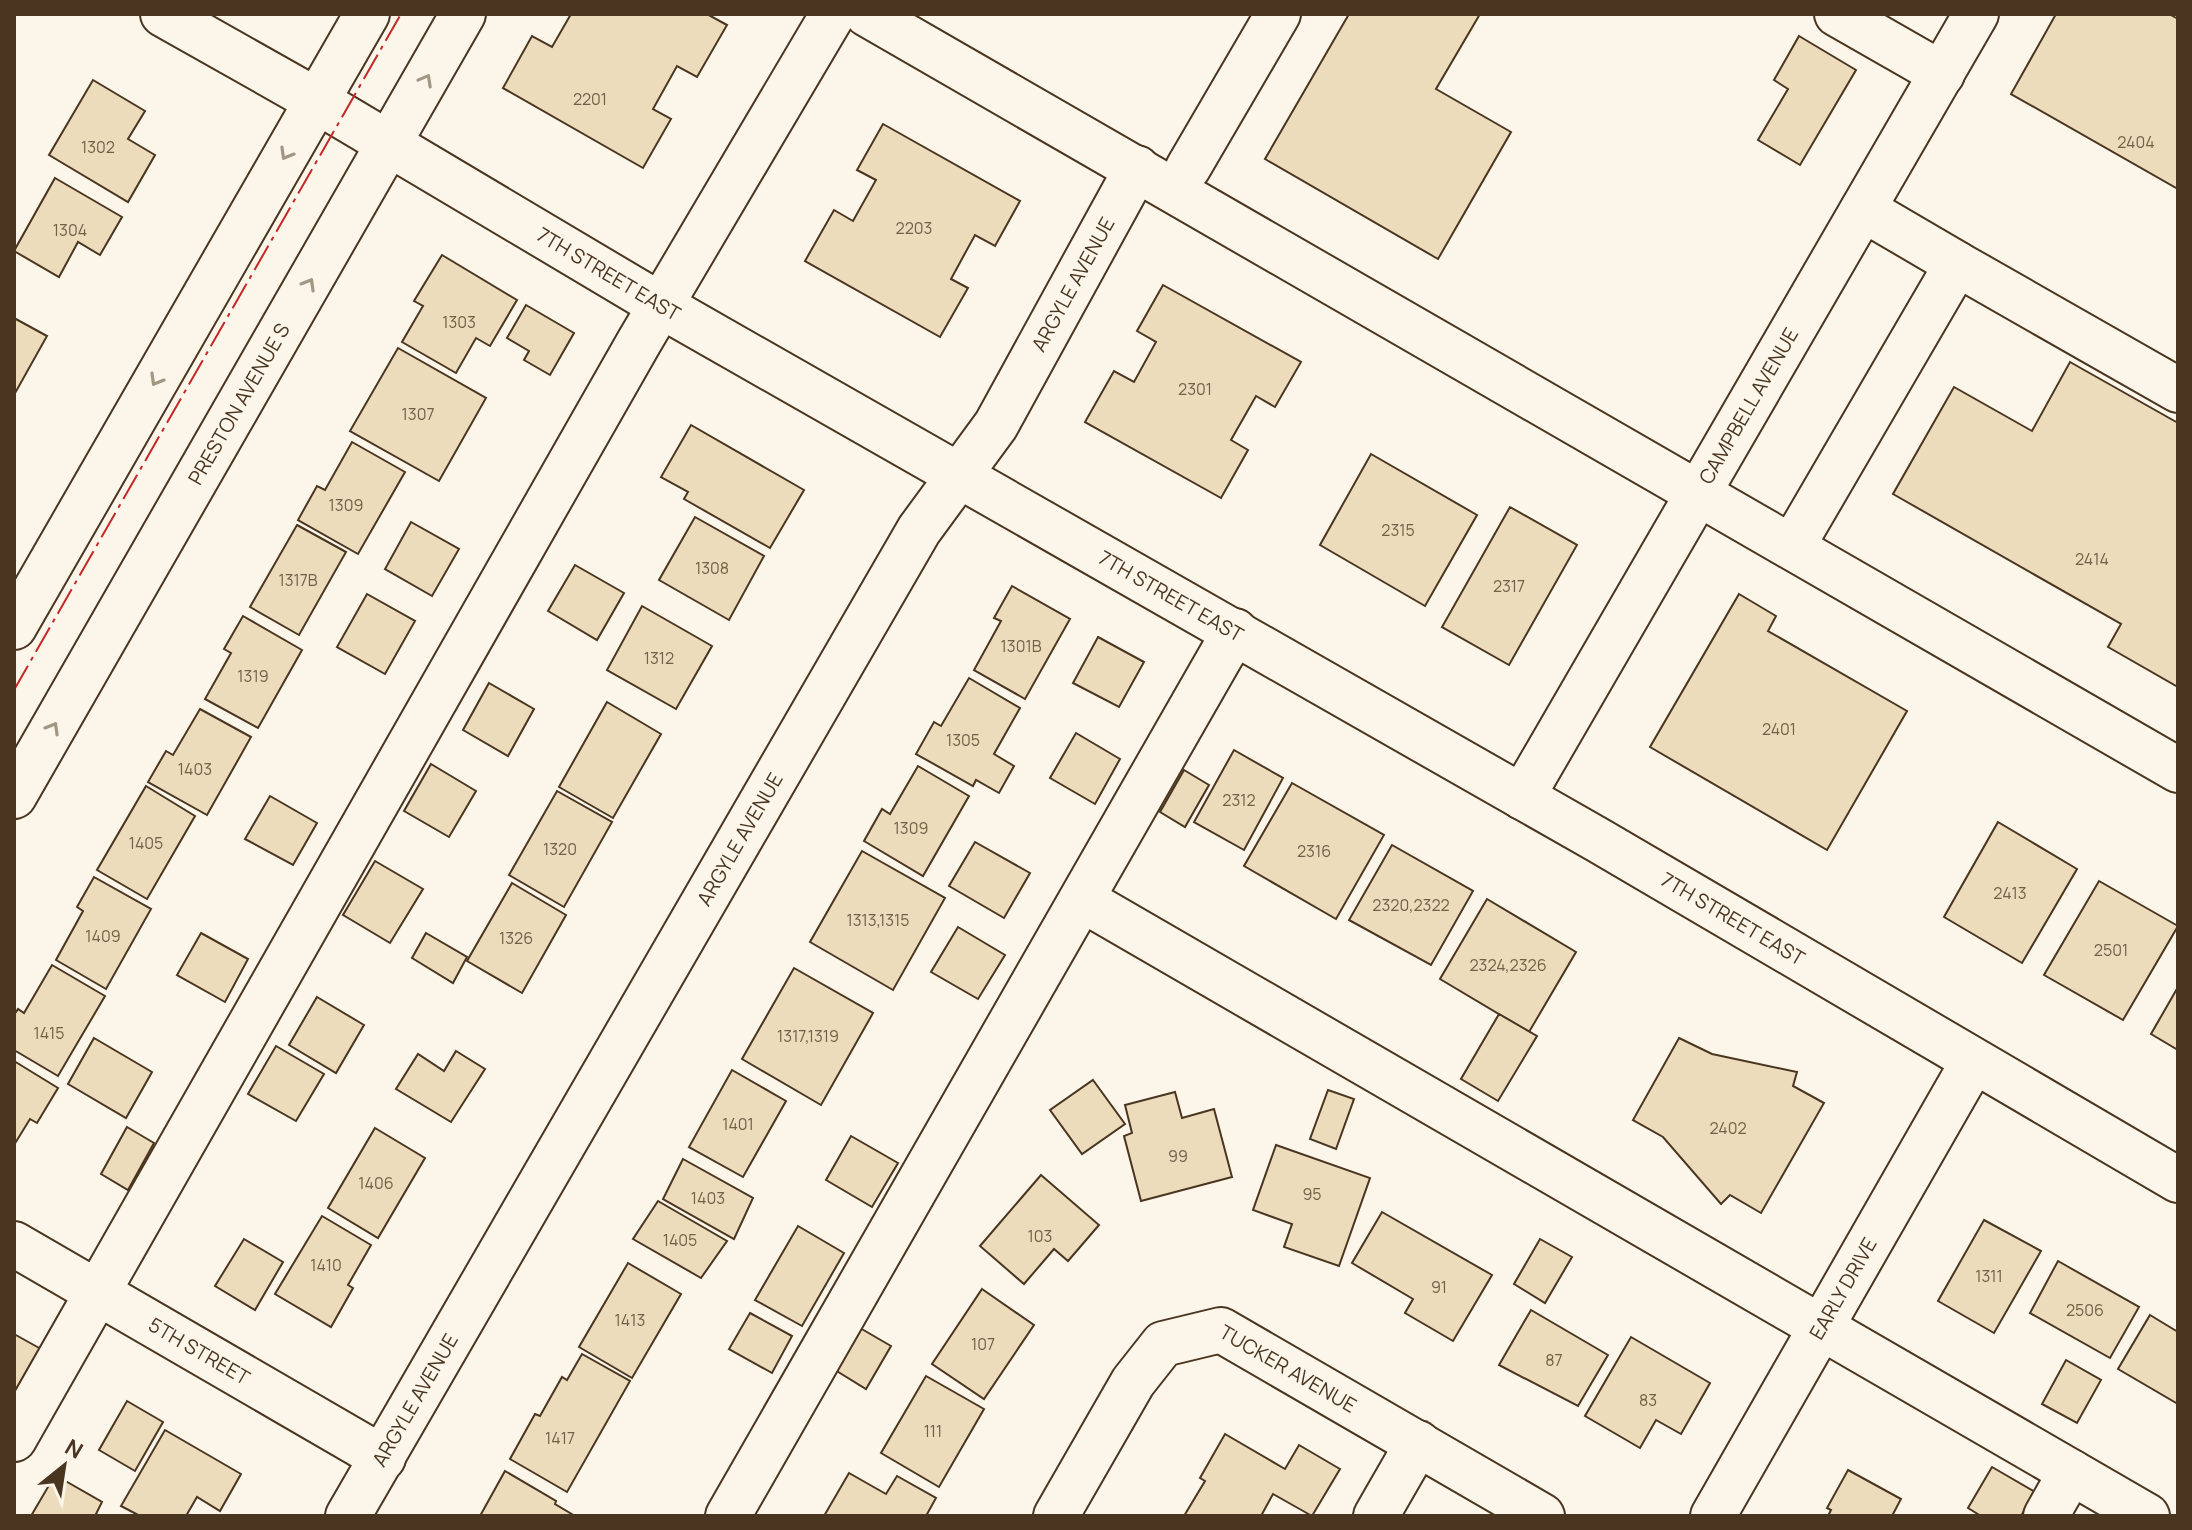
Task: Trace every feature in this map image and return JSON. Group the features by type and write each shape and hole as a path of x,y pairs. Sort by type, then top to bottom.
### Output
{"street":[{"name":"7TH STREET EAST","path":"163,14 317,101 660,305 1235,631 2178,1180"},
{"path":"14,627 367,14"},
{"name":"PRESTON AVENUE S","path":"14,796 463,14"},
{"path":"14,1439 660,305 833,14"},
{"path":"867,14 2178,770"},
{"path":"1188,168 1278,14"},
{"path":"1837,14 1942,74"},
{"name":"CAMPBELL AVENUE","path":"1522,797 1976,14"},
{"name":"ARGYLE AVENUE","path":"348,1516 919,530 996,425 1137,168"},
{"path":"1863,209 2178,390"},
{"path":"1792,547 1957,264"},
{"path":"728,1516 1235,631"},
{"path":"1083,900 2147,1516"},
{"name":"EARLY DRIVE","path":"1713,1516 1973,1062"},
{"name":"5TH STREET","path":"14,1244 383,1458"},
{"name":"TUCKER AVENUE","path":"1056,1516 1133,1382 1163,1344 1221,1330 1542,1516"},
{"path":"1376,1516 1418,1443"},
{"path":"2046,1516 2071,1472"}],"building":[{"path":"571,14 707,14 727,25 697,77 677,66 653,109 671,119 643,168 503,88 532,36 552,47"},
{"path":"1349,14 1480,14 1436,89 1511,132 1438,259 1265,159"},
{"path":"2056,14 2169,14 2178,19 2178,189 2011,94"},
{"path":"1799,36 1856,70 1800,165 1758,140 1788,89 1774,80"},
{"path":"93,80 145,111 128,139 155,155 128,202 49,155"},
{"path":"883,124 1020,201 995,246 975,235 951,279 968,288 940,337 805,261 834,210 853,221 876,180 857,170"},
{"path":"55,178 122,217 100,255 78,242 59,277 14,251"},
{"path":"442,255 517,300 490,346 476,338 456,373 402,342 423,306 414,301"},
{"path":"1163,285 1301,362 1275,407 1256,396 1231,440 1248,450 1221,498 1085,422 1114,371 1134,382 1156,342 1137,331"},
{"path":"526,305 574,333 550,375 524,360 529,351 507,338"},
{"path":"14,318 47,336 14,395"},
{"path":"398,348 486,398 439,481 350,431"},
{"path":"2070,362 2178,423 2178,687 2108,647 2121,624 1893,494 1954,387 2032,431"},
{"path":"691,425 804,490 770,548 684,499 688,492 661,477"},
{"path":"352,442 405,472 358,554 298,520 317,486 325,490"},
{"path":"1371,454 1477,515 1425,606 1320,545"},
{"path":"1510,507 1577,545 1509,665 1442,627"},
{"path":"695,517 764,556 729,620 659,580"},
{"path":"411,522 459,549 432,596 385,569"},
{"path":"297,525 346,552 299,635 250,607"},
{"path":"575,565 624,593 597,640 548,611"},
{"path":"1012,586 1070,619 1025,699 974,670 1001,621 994,618"},
{"path":"367,594 415,621 385,674 337,647"},
{"path":"1739,594 1776,616 1768,631 1907,711 1827,850 1650,747"},
{"path":"642,606 712,646 676,709 607,670"},
{"path":"243,616 302,650 258,728 205,699 231,653 224,649"},
{"path":"1098,637 1144,662 1119,707 1073,683"},
{"path":"969,678 1020,708 994,754 1014,766 999,793 976,780 973,786 916,754 934,722 941,726"},
{"path":"489,683 534,709 508,756 463,730"},
{"path":"607,702 661,734 613,818 559,787"},
{"path":"200,709 251,737 207,815 148,782 166,751 173,755"},
{"path":"1076,733 1120,759 1095,804 1050,778"},
{"path":"1234,750 1283,778 1244,850 1194,822"},
{"path":"431,764 476,791 449,837 404,811"},
{"path":"918,766 969,796 923,876 864,841 882,809 890,814"},
{"path":"1184,770 1209,785 1185,827 1160,812"},
{"path":"1292,783 1384,835 1336,919 1244,866"},
{"path":"146,786 195,816 147,899 97,870"},
{"path":"557,791 612,822 564,907 509,875"},
{"path":"270,796 317,823 293,865 245,839"},
{"path":"1998,822 2077,869 2022,963 1944,917"},
{"path":"975,842 1030,873 1004,918 949,886"},
{"path":"1392,845 1473,891 1431,965 1349,920"},
{"path":"862,851 945,898 893,990 810,942"},
{"path":"375,861 423,889 390,943 343,915"},
{"path":"94,877 151,909 106,989 56,960 83,911 77,907"},
{"path":"2099,881 2178,926 2123,1020 2044,975"},
{"path":"512,883 566,915 522,993 467,961"},
{"path":"1487,899 1576,952 1529,1032 1440,979"},
{"path":"958,927 1005,955 978,999 931,972"},
{"path":"201,933 248,959 225,1002 177,975"},
{"path":"426,933 467,957 453,983 412,958"},
{"path":"52,965 105,996 58,1076 14,1050 14,1015 18,1009 24,1013"},
{"path":"794,968 873,1013 821,1105 742,1059"},
{"path":"2178,987 2178,1050 2151,1034"},
{"path":"317,997 364,1025 336,1073 289,1045"},
{"path":"1499,1014 1537,1036 1498,1101 1461,1079"},
{"path":"94,1038 152,1072 126,1118 68,1084"},
{"path":"1679,1038 1712,1054 1797,1072 1793,1086 1824,1103 1761,1213 1730,1195 1721,1204 1663,1137 1633,1120"},
{"path":"276,1046 324,1074 296,1121 248,1094"},
{"path":"456,1051 485,1069 451,1122 396,1089 418,1054 444,1071"},
{"path":"14,1061 58,1088 37,1123 30,1119 14,1145"},
{"path":"732,1070 786,1101 743,1177 689,1147"},
{"path":"1093,1080 1125,1124 1082,1154 1050,1110"},
{"path":"1328,1090 1354,1099 1336,1149 1310,1139"},
{"path":"1175,1092 1182,1118 1214,1109 1232,1177 1141,1201 1124,1136 1132,1133 1125,1105"},
{"path":"127,1127 154,1143 128,1190 101,1174"},
{"path":"375,1128 425,1158 378,1238 328,1208"},
{"path":"851,1136 898,1163 872,1207 826,1180"},
{"path":"1276,1145 1370,1178 1339,1266 1284,1247 1292,1224 1253,1210"},
{"path":"683,1159 753,1198 734,1239 663,1199"},
{"path":"1041,1175 1099,1225 1068,1261 1054,1249 1024,1284 980,1246"},
{"path":"658,1201 727,1241 701,1278 633,1239"},
{"path":"1382,1212 1492,1275 1453,1341 1405,1313 1413,1299 1352,1263"},
{"path":"322,1216 371,1245 348,1285 353,1288 331,1327 275,1294"},
{"path":"1984,1220 2041,1251 1994,1333 1938,1301"},
{"path":"798,1226 844,1253 802,1326 755,1300"},
{"path":"244,1239 283,1262 255,1310 215,1286"},
{"path":"1540,1239 1572,1257 1545,1303 1514,1284"},
{"path":"2058,1261 2139,1307 2110,1358 2030,1313"},
{"path":"628,1263 681,1294 632,1378 579,1347"},
{"path":"982,1289 1034,1325 984,1399 932,1364"},
{"path":"1531,1310 1608,1355 1578,1406 1499,1365"},
{"path":"750,1313 792,1336 772,1373 729,1349"},
{"path":"2150,1315 2178,1332 2178,1404 2118,1369"},
{"path":"860,1328 891,1346 866,1389 835,1370"},
{"path":"14,1334 41,1349 15,1392 14,1392"},
{"path":"1631,1337 1710,1383 1681,1434 1656,1420 1640,1448 1585,1416"},
{"path":"582,1354 630,1381 567,1492 510,1459 535,1414 540,1416 562,1377 567,1380"},
{"path":"2066,1360 2101,1380 2077,1423 2042,1404"},
{"path":"926,1376 984,1409 939,1487 881,1453"},
{"path":"127,1401 163,1422 135,1471 99,1450"},
{"path":"165,1430 241,1474 220,1511 197,1497 186,1516 140,1516 121,1506"},
{"path":"1225,1434 1285,1469 1299,1445 1340,1469 1312,1516 1273,1494 1261,1516 1184,1516 1205,1481 1200,1478"},
{"path":"1992,1467 2035,1492 2021,1516 1981,1516 1968,1508"},
{"path":"1848,1470 1901,1499 1892,1516 1828,1516 1831,1510 1827,1508"},
{"path":"505,1471 556,1501 555,1504 575,1516 480,1516"},
{"path":"849,1473 886,1494 897,1476 936,1498 926,1516 824,1516"},
{"path":"55,1475 102,1502 95,1516 31,1516"}],"power":[{"path":"14,690 401,14"}]}
